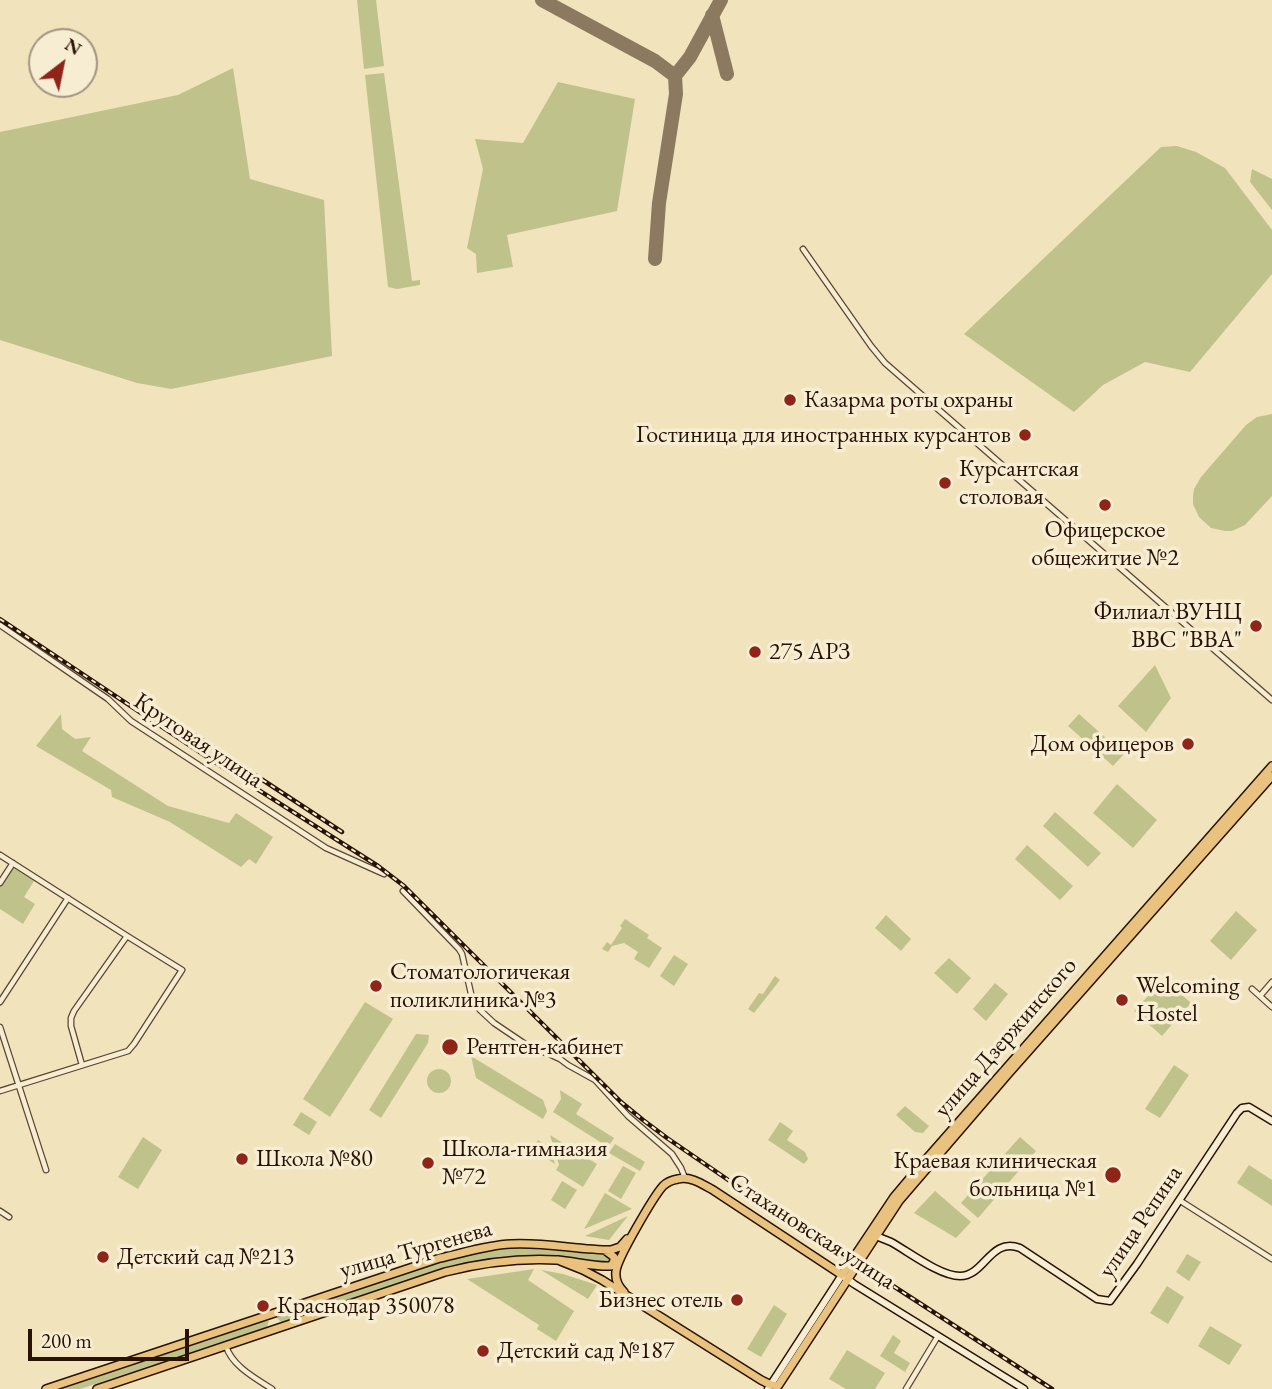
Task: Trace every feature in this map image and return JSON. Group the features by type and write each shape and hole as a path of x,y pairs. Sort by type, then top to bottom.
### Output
{"main road":[{"name":"улица Дзержинского","path":"775,1388 894,1197 1272,766"},
{"name":"улица Дзержинского","path":"845,1277 924,1170 1272,776"},
{"name":"Стахановская улица","path":"685,1178 713,1190 845,1277"},
{"path":"602,1250 620,1247 663,1187 673,1180 685,1178"},
{"path":"627,1295 616,1277 617,1266 636,1228"},
{"name":"улица Тургенева","path":"46,1389 430,1261 494,1246 540,1244 602,1250 614,1257 611,1266 558,1260 503,1262 454,1270 97,1389"},
{"name":"улица Тургенева","path":"558,1260 583,1270 627,1295 775,1388"},
{"path":"279,1311 277,1322 289,1325"},
{"path":"263,1317 268,1318 271,1323 264,1334"}],"street":[{"path":"803,249 885,363 1272,700"},
{"name":"Круговая улица","path":"0,625 108,699 131,720 326,848 384,874"},
{"path":"0,855 183,970 128,1051 0,1091"},
{"path":"0,883 13,863"},
{"path":"403,891 459,948 471,998 480,1010 494,1023 534,1050 560,1059 595,1080 628,1116 673,1154 685,1178"},
{"path":"0,1002 68,898"},
{"path":"82,1065 71,1018 127,936"},
{"path":"1260,996 1272,982"},
{"path":"1252,989 1272,1007"},
{"path":"0,1027 46,1170"},
{"name":"улица Репина","path":"876,1236 944,1273 958,1277 972,1273 999,1249 1013,1245 1097,1299 1110,1301 1239,1110 1249,1107 1272,1121"},
{"path":"1178,1200 1272,1259"},
{"path":"0,1211 9,1217"},
{"name":"Стахановская улица","path":"845,1277 1024,1389"},
{"path":"906,1389 938,1336"},
{"path":"226,1346 228,1354 236,1364 272,1389"}],"green space":[{"path":"357,0 376,0 384,66 364,69"},
{"path":"233,68 250,179 324,200 332,356 171,389 137,383 0,340 0,132 178,95"},
{"path":"384,73 412,281 420,280 420,285 397,289 388,287 365,75"},
{"path":"558,82 635,99 617,211 507,235 513,267 477,273 476,254 467,248 483,169 475,139 523,143"},
{"path":"1177,146 1196,152 1225,168 1272,230 1272,274 1190,372 1145,362 1103,385 1074,412 964,334 1161,147"},
{"path":"1252,169 1272,179 1272,210 1250,182"},
{"path":"1272,414 1272,496 1245,525 1232,531 1211,528 1199,517 1193,504 1194,489 1201,477 1246,425 1257,417"},
{"path":"1155,665 1171,698 1146,732 1118,706"},
{"path":"61,714 62,729 75,739 91,737 82,751 168,806 229,823 236,813 273,837 256,864 249,859 241,867 170,822 112,797 111,790 36,746"},
{"path":"1079,714 1124,754 1113,766 1068,726"},
{"path":"1117,784 1157,820 1133,848 1093,813"},
{"path":"1055,812 1101,853 1088,867 1043,826"},
{"path":"1027,845 1073,886 1060,900 1015,859"},
{"path":"12,867 34,881 24,897 35,904 23,924 0,909 0,885"},
{"path":"1236,911 1257,930 1231,960 1210,941"},
{"path":"886,915 911,939 901,951 875,928"},
{"path":"625,919 649,935 647,938 662,948 649,968 634,959 638,952 624,943 612,946 608,952 602,949 607,942 611,945"},
{"path":"674,955 688,964 674,986 660,976"},
{"path":"949,958 971,978 957,994 934,973"},
{"path":"775,976 780,980 754,1013 748,1009 759,993 763,994"},
{"path":"1164,979 1191,1003 1162,1036 1134,1011"},
{"path":"995,983 1008,994 986,1021 973,1009"},
{"path":"365,1002 393,1019 330,1117 303,1099"},
{"path":"416,1034 429,1035 428,1043 381,1118 369,1110"},
{"path":"471,1056 543,1100 547,1111 543,1119 476,1078"},
{"path":"1174,1065 1189,1075 1160,1118 1145,1109"},
{"path":"439,1069 448,1072 451,1081 448,1090 439,1093 430,1090 427,1081 430,1072"},
{"path":"560,1090 582,1104 576,1114 614,1138 608,1147 553,1112 561,1099"},
{"path":"905,1106 929,1126 923,1133 915,1132 896,1115"},
{"path":"301,1112 317,1122 309,1135 293,1125"},
{"path":"780,1122 793,1131 787,1140 805,1152 808,1159 804,1164 768,1140"},
{"path":"550,1135 597,1164 583,1187 556,1170 559,1165"},
{"path":"143,1137 162,1150 138,1189 118,1177"},
{"path":"1020,1137 1036,1151 978,1218 961,1203"},
{"path":"538,1140 550,1147 555,1164 532,1149"},
{"path":"615,1144 645,1162 640,1171 609,1153"},
{"path":"1249,1165 1272,1180 1272,1206 1237,1183"},
{"path":"623,1166 636,1173 621,1199 608,1191"},
{"path":"562,1181 577,1190 565,1209 551,1200"},
{"path":"935,1191 971,1222 956,1238 914,1213"},
{"path":"605,1193 632,1209 584,1229"},
{"path":"628,1216 609,1240 585,1236"},
{"path":"521,1248 610,1256 613,1259 609,1264 542,1256 482,1260 443,1268 281,1322 277,1318 279,1315 441,1261 494,1250"},
{"path":"1187,1254 1201,1262 1189,1281 1176,1272"},
{"path":"534,1269 528,1280 574,1311 556,1341 537,1329 539,1325 467,1279"},
{"path":"541,1270 563,1274 597,1285 588,1299"},
{"path":"1167,1286 1184,1297 1168,1324 1150,1313"},
{"path":"774,1305 787,1314 761,1357 747,1349"},
{"path":"265,1319 269,1321 267,1327 80,1389 57,1389 213,1338"},
{"path":"1210,1326 1242,1345 1229,1365 1198,1346"},
{"path":"893,1335 901,1341 894,1353 910,1363 905,1372 880,1356"},
{"path":"847,1350 885,1373 875,1389 846,1389 829,1379"}],"taxiway":[{"path":"542,0 655,61 675,76 676,94 659,203 655,259"},
{"path":"675,76 690,57 721,0"},
{"path":"712,15 727,74"}],"railway":[{"path":"0,619 213,761 378,866 404,886 621,1102 667,1138 788,1221 1052,1389"},
{"path":"162,714 342,832"}],"place":[{"name":"Казарма роты охраны","path":"790,400"},
{"name":"Гостиница для иностранных курсантов","path":"1025,435"},
{"name":"Курсантская столовая","path":"945,483"},
{"name":"Офицерское общежитие №2","path":"1105,505"},
{"name":"Филиал ВУНЦ ВВС \"ВВА\"","path":"1256,626"},
{"name":"275 АРЗ","path":"755,652"},
{"name":"Дом офицеров","path":"1188,744"},
{"name":"Стоматологичекая поликлиника №3","path":"376,986"},
{"name":"Welcoming Hostel","path":"1122,1000"},
{"name":"Рентген-кабинет","path":"450,1047"},
{"name":"Школа №80","path":"242,1159"},
{"name":"Школа-гимназия №72","path":"428,1163"},
{"name":"Краевая клиническая больница №1","path":"1113,1175"},
{"name":"Детский сад №213","path":"103,1257"},
{"name":"Бизнес отель","path":"737,1300"},
{"name":"Краснодар 350078","path":"263,1306"},
{"name":"Детский сад №187","path":"483,1351"}]}
